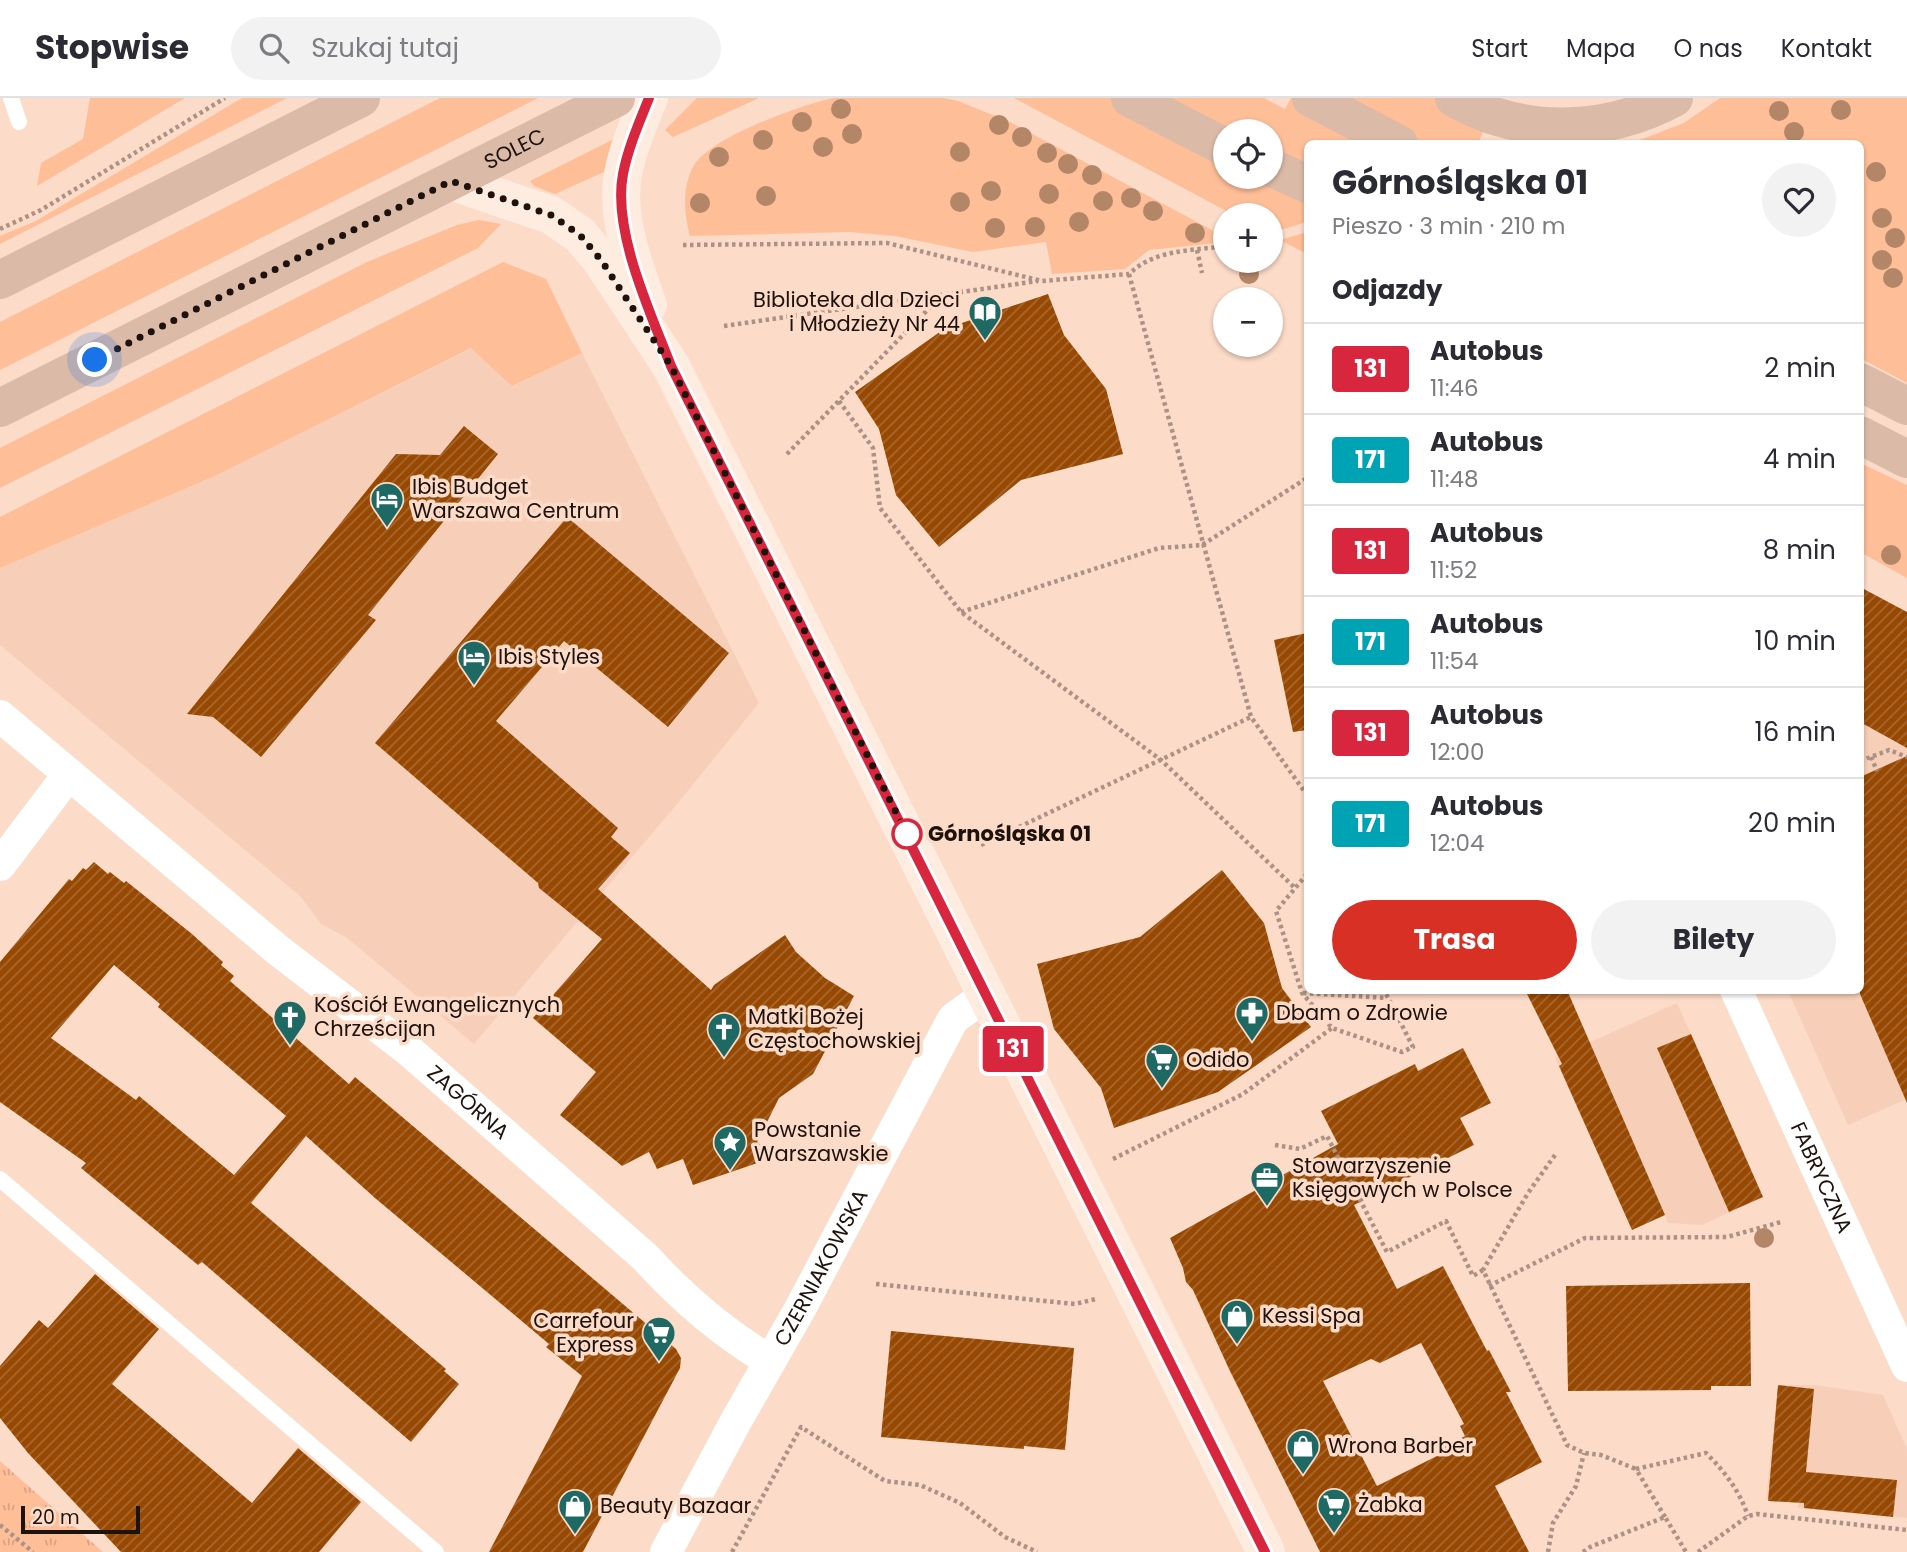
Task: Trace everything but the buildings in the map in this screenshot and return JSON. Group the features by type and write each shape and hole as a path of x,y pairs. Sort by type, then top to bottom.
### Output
{"main road":[{"path":"160,199 323,98"},
{"path":"0,280 360,98"},
{"name":"SOLEC","path":"0,408 615,98"},
{"path":"1129,98 1213,141"},
{"path":"1311,98 1391,140"},
{"path":"1454,98 1506,120 1558,127 1615,121 1637,115 1674,98"},
{"path":"1283,173 1304,183"},
{"path":"1864,384 1907,406"},
{"path":"1864,437 1907,459"}],"street":[{"path":"649,98 622,176 622,209 632,262 671,366 1265,1552"},
{"path":"451,181 551,215 580,235 601,260 671,366"},
{"name":"ZAGÓRNA","path":"0,716 279,951 407,1049 645,1257 675,1290 719,1328 771,1361"},
{"path":"0,865 69,774"},
{"name":"FABRYCZNA","path":"1738,994 1907,1366"},
{"name":"CZERNIAKOWSKA","path":"666,1552 953,1019 986,995"}],"lane":[{"path":"12,98 19,122"},
{"path":"0,1179 436,1552"}],"path":[{"path":"0,229 41,210 225,98"},
{"path":"683,246 887,243 1042,281"},
{"path":"724,326 944,293 1129,274 1154,256 1213,248"},
{"path":"1197,250 1202,273"},
{"path":"1129,274 1251,717 1304,792"},
{"path":"787,454 944,293"},
{"path":"839,401 873,448 880,508 961,612 1161,760 1295,888"},
{"path":"961,612 1159,548 1202,545 1304,480"},
{"path":"981,845 1251,717"},
{"path":"1864,760 1889,750 1907,757"},
{"path":"1871,757 1877,771"},
{"path":"1304,878 1276,911 1303,993 1332,1028 1402,1052 1413,1047 1386,994"},
{"path":"1320,994 1387,998"},
{"path":"1113,1159 1243,1094 1332,1028"},
{"path":"1275,1145 1300,1149 1327,1136 1387,1252 1446,1221 1473,1276 1483,1270 1528,1193 1555,1155"},
{"path":"1489,1286 1585,1238 1727,1237 1781,1222"},
{"path":"1483,1270 1567,1445 1636,1469 1706,1453 1730,1479 1742,1498 1748,1516"},
{"path":"876,1284 1075,1304 1096,1299"},
{"path":"732,1552 801,1427 885,1481 920,1485 950,1498 1005,1537 1037,1552"},
{"path":"1548,1552 1553,1523 1576,1486 1584,1453"},
{"path":"1636,1469 1686,1552"},
{"path":"1698,1552 1748,1516 1757,1514 1907,1530"},
{"path":"1583,1552 1665,1517"},
{"path":"0,1525 33,1552"}],"shaded area":[{"path":"472,348 513,386 582,353 759,703 474,1044 346,937 321,924 300,896 0,645 0,568 215,476"},
{"path":"1864,589 1907,613 1907,1099 1848,1125 1789,994 1864,994"},
{"path":"1677,1003 1763,1197 1702,1225 1668,1223 1665,1215 1632,1230 1555,1058"},
{"path":"1778,1385 1815,1385 1883,1395 1907,1449 1907,1518 1798,1508 1798,1503 1766,1500"}],"green space":[{"path":"90,98 185,98 37,186 41,163 83,139"},
{"path":"242,98 287,98 0,244 0,236 36,221"},
{"path":"440,98 538,98 0,370 0,322"},
{"path":"697,98 759,98 673,137 665,130"},
{"path":"833,98 943,98 958,101 1010,122 1213,231 1213,243 1149,250 1125,269 1052,274 1046,242 973,252 895,236 849,232 690,236 685,210 686,192 689,175 702,156 735,134"},
{"path":"1014,98 1264,98 1285,109 1291,98 1499,98 1479,140 1304,140 1304,223 1283,229 1283,203 1213,204"},
{"path":"1720,98 1907,98 1907,383 1864,360 1864,140 1640,140 1684,123"},
{"path":"616,138 606,171 555,194 534,186 530,181"},
{"path":"479,220 501,224 478,248 0,488 0,448 367,262 457,225"},
{"path":"1304,233 1304,252 1283,242 1283,239"},
{"path":"503,262 546,279 582,353 512,386 471,348 215,476 0,568 0,517"},
{"path":"1864,465 1907,485 1907,578 1864,554"},
{"path":"0,1461 103,1552 0,1552"}],"bus line":[{"name":"131","path":"649,98 622,176 622,209 632,262 671,366 1265,1552"}],"place":[{"name":"Biblioteka dla Dzieci i Młodzieży Nr 44","path":"985,342"},
{"name":"Ibis Budget Warszawa Centrum","path":"387,529"},
{"name":"Ibis Styles","path":"474,687"},
{"name":"Górnośląska 01","path":"907,834"},
{"name":"Dbam o Zdrowie","path":"1252,1043"},
{"name":"Kościół Ewangelicznych Chrześcijan","path":"290,1047"},
{"name":"Matki Bożej Częstochowskiej","path":"724,1059"},
{"name":"Odido","path":"1162,1090"},
{"name":"Powstanie Warszawskie","path":"730,1172"},
{"name":"Stowarzyszenie Księgowych w Polsce","path":"1267,1208"},
{"name":"Kessi Spa","path":"1237,1346"},
{"name":"Carrefour Express","path":"659,1363"},
{"name":"Wrona Barber","path":"1303,1476"},
{"name":"Żabka","path":"1334,1535"},
{"name":"Beauty Bazaar","path":"575,1536"}],"route":[{"path":"95,360 451,181 551,215 564,222 580,235 601,260 671,366 907,834"}]}
